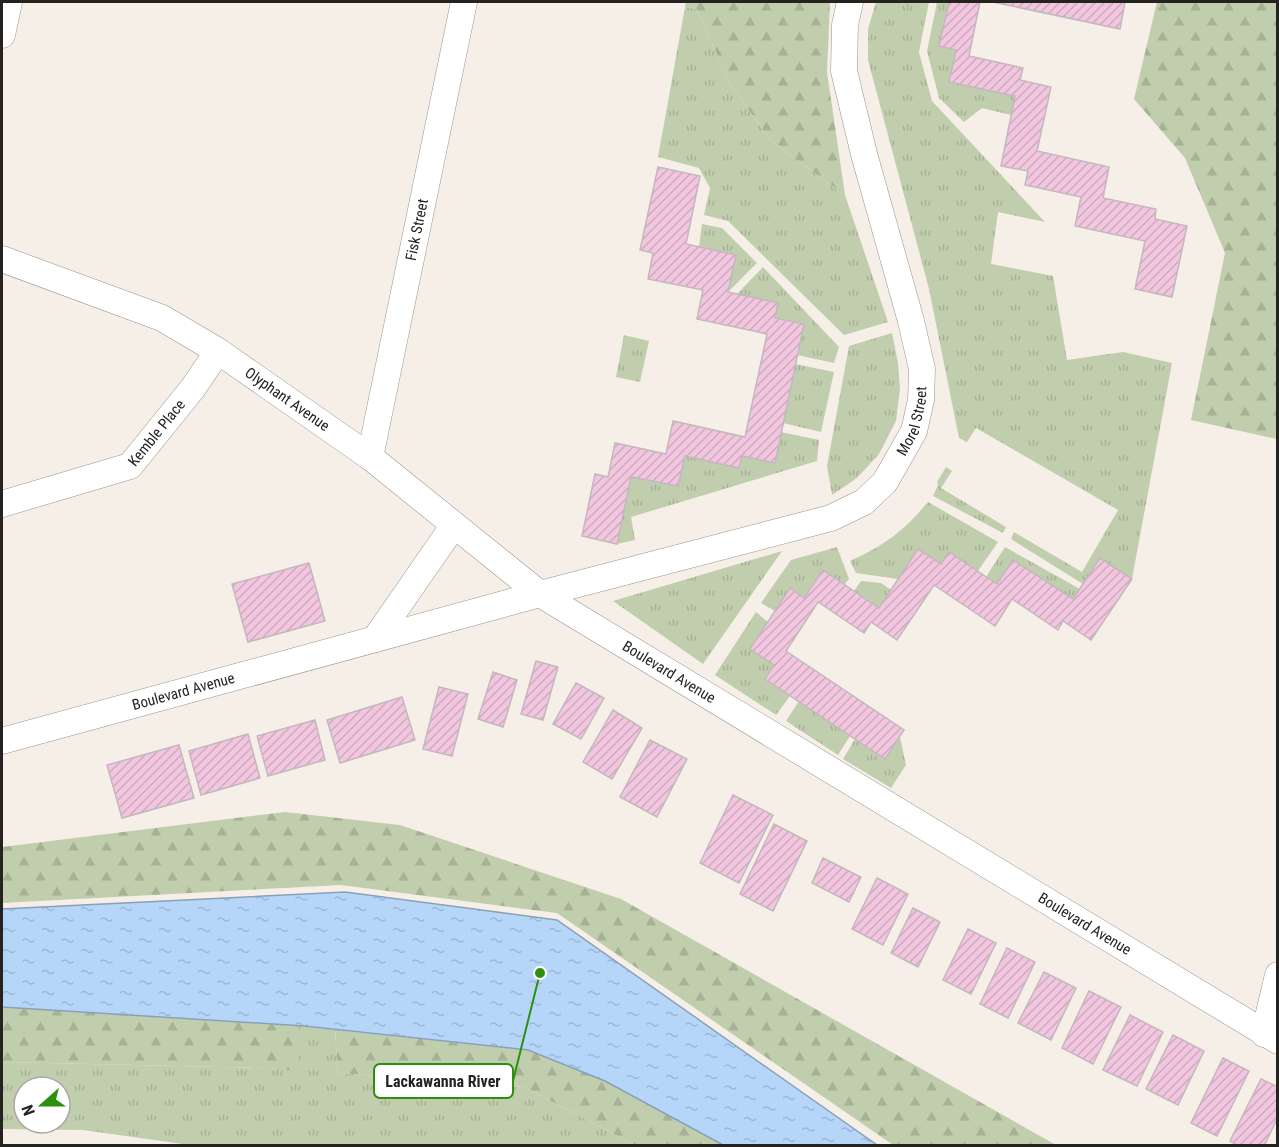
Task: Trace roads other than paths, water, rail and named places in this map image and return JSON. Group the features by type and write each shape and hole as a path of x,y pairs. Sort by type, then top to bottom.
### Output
{"street":[{"path":"2,35 9,2"},
{"name":"Fisk Street","path":"370,457 464,2"},
{"name":"Morel Street","path":"540,594 831,518 864,502 885,482 914,431 921,400 922,369 911,321 864,154 844,70 845,25 850,2"},
{"name":"Olyphant Avenue","path":"2,259 162,318 218,351 370,457 540,594"},
{"name":"Kemble Place","path":"2,504 130,466 193,388 218,351"},
{"path":"375,639 454,525"},
{"name":"Boulevard Avenue","path":"2,741 540,594 1271,1037"},
{"path":"1271,1037 1278,975"}],"water":[{"path":"345,892 557,920 877,1145 723,1145 605,1081 528,1050 304,1026 2,1007 2,909"}],"place":[{"name":"Lackawanna River","path":"540,973"}]}
